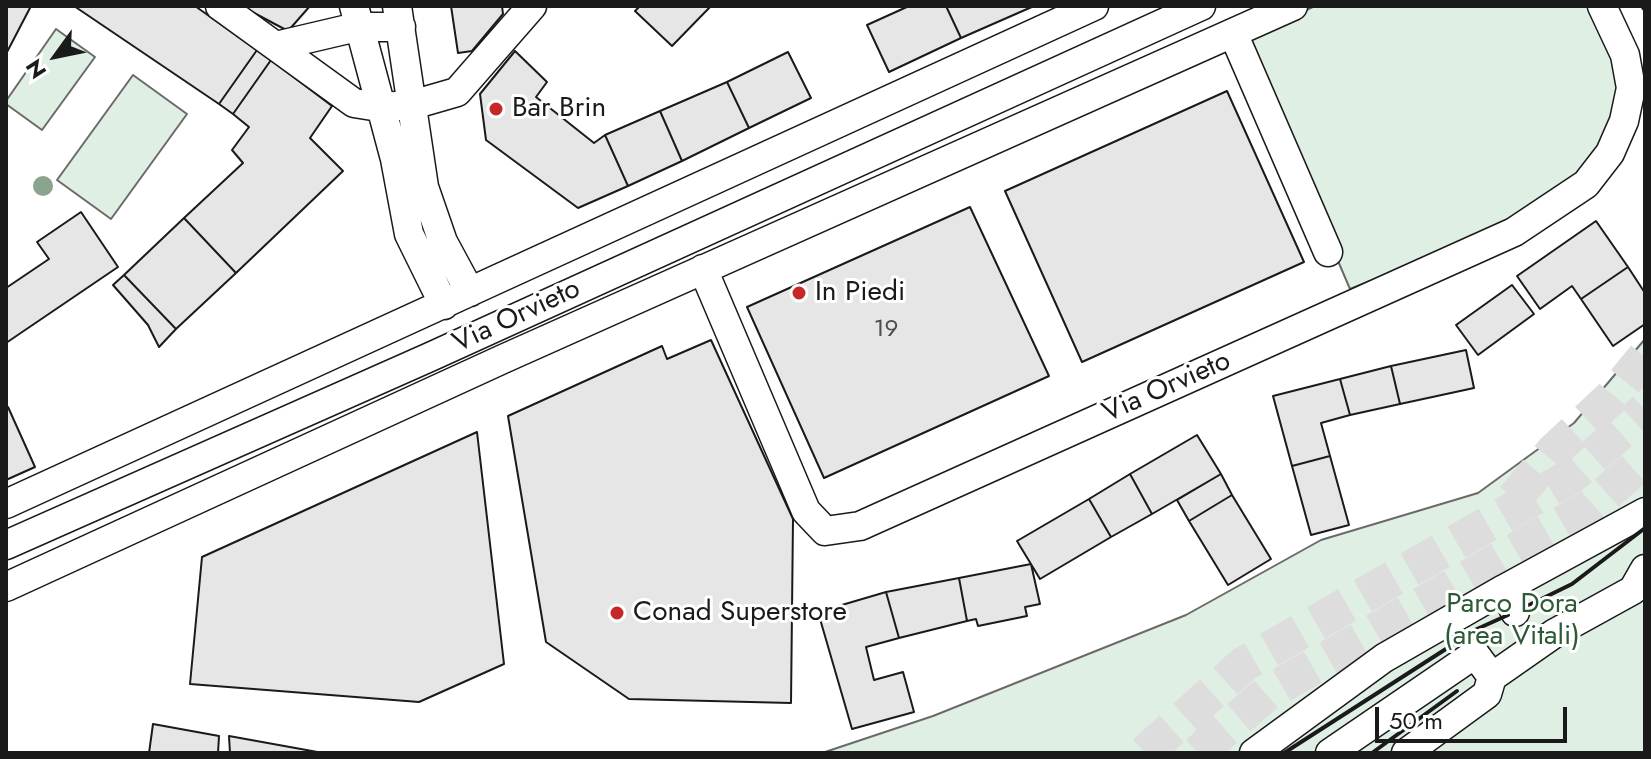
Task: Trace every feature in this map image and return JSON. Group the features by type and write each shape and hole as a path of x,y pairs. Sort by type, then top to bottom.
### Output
{"street":[{"path":"220,6 354,103 379,107 412,105 457,92 532,6"},
{"name":"Via Orvieto","path":"6,504 1094,6"},
{"name":"Via Orvieto","path":"6,545 430,357 1201,6"},
{"name":"Via Orvieto","path":"6,587 703,269 1293,6"},
{"name":"Via Orvieto","path":"703,269 806,511 825,531 860,526 1514,232 1586,184 1610,153 1624,121 1631,88 1625,55 1602,6"},
{"path":"276,46 355,17 399,16 424,187 443,242 470,292"},
{"path":"355,17 395,159 409,234 444,305"},
{"path":"1233,33 1328,252"},
{"path":"1254,753 1384,658 1510,600 1645,512"},
{"path":"1406,753 1487,694 1492,677 1555,633 1633,590 1645,569"},
{"path":"1330,753 1475,654 1492,677"}],"green space":[{"path":"1315,6 1592,6 1624,91 1603,142 1579,176 1515,223 1350,289 1243,39"},
{"path":"56,29 95,57 42,130 6,101"},
{"path":"133,75 187,114 111,219 57,180"},
{"name":"Parco Dora (area Vitali)","path":"1645,339 1645,753 822,753 933,716 1186,615 1321,540 1478,493 1574,423"}],"building":[{"path":"6,6 31,6 6,54"},
{"path":"74,6 195,6 257,50 219,104"},
{"path":"241,6 310,6 288,31"},
{"path":"451,6 502,6 503,14 472,51 458,53"},
{"path":"640,6 711,6 672,46 635,11"},
{"path":"909,6 946,6 961,38 889,72 867,25"},
{"path":"946,6 1034,6 961,38"},
{"path":"257,50 271,60 233,114 219,104"},
{"path":"515,51 547,82 536,97 594,143 605,135 628,186 578,208 486,140 480,94"},
{"path":"788,52 811,98 749,128 727,82"},
{"path":"271,60 332,106 310,138 343,171 236,273 184,218 243,163 232,150 249,127 233,114"},
{"path":"727,82 749,128 682,161 660,111"},
{"path":"1227,91 1304,262 1082,362 1005,191"},
{"path":"660,111 682,161 628,186 605,135"},
{"path":"970,207 1049,376 824,478 747,307"},
{"path":"81,212 118,267 6,343 6,288 49,259 37,242"},
{"path":"184,218 236,273 176,329 124,275"},
{"path":"1596,221 1628,267 1581,299 1572,286 1540,309 1517,276"},
{"path":"1628,267 1645,293 1645,324 1613,346 1581,299"},
{"path":"124,275 176,329 159,347 148,325 113,285"},
{"path":"1512,285 1534,314 1478,355 1456,325"},
{"path":"711,340 793,519 791,703 629,699 546,642 508,416 662,346 667,359"},
{"path":"1466,350 1474,388 1400,404 1391,366"},
{"path":"1391,366 1400,404 1350,415 1340,379"},
{"path":"1340,379 1350,415 1321,423 1330,456 1292,466 1273,396"},
{"path":"6,408 35,467 6,480"},
{"path":"477,432 504,664 419,702 190,684 202,557"},
{"path":"1197,435 1221,474 1152,514 1130,474"},
{"path":"1330,456 1349,525 1311,535 1292,466"},
{"path":"1130,474 1152,514 1111,537 1089,499"},
{"path":"1221,474 1232,495 1189,521 1177,500"},
{"path":"1232,495 1271,559 1228,585 1189,521"},
{"path":"1089,499 1111,537 1040,579 1017,541"},
{"path":"1031,564 1040,604 1025,607 1027,616 978,626 976,619 967,621 959,578"},
{"path":"959,578 967,621 899,638 886,592"},
{"path":"886,592 899,638 866,647 874,680 903,672 914,712 852,729 818,612"},
{"path":"153,724 219,736 218,753 149,753"},
{"path":"229,736 323,753 230,753"}],"tunnel":[{"path":"1514,499 1553,452 1612,397 1645,357"},
{"path":"1145,753 1244,664 1570,477 1645,410"},
{"path":"1198,753 1266,694 1591,507 1645,459"}],"wall":[{"path":"1642,6 1645,10"},
{"path":"1523,608 1572,584 1645,528"},
{"path":"1284,753 1477,629 1508,615"},
{"path":"1372,753 1457,691"}],"place":[{"name":"Bar Brin","path":"496,109"},
{"name":"In Piedi","path":"799,293"},
{"name":"Conad Superstore","path":"617,613"}]}
